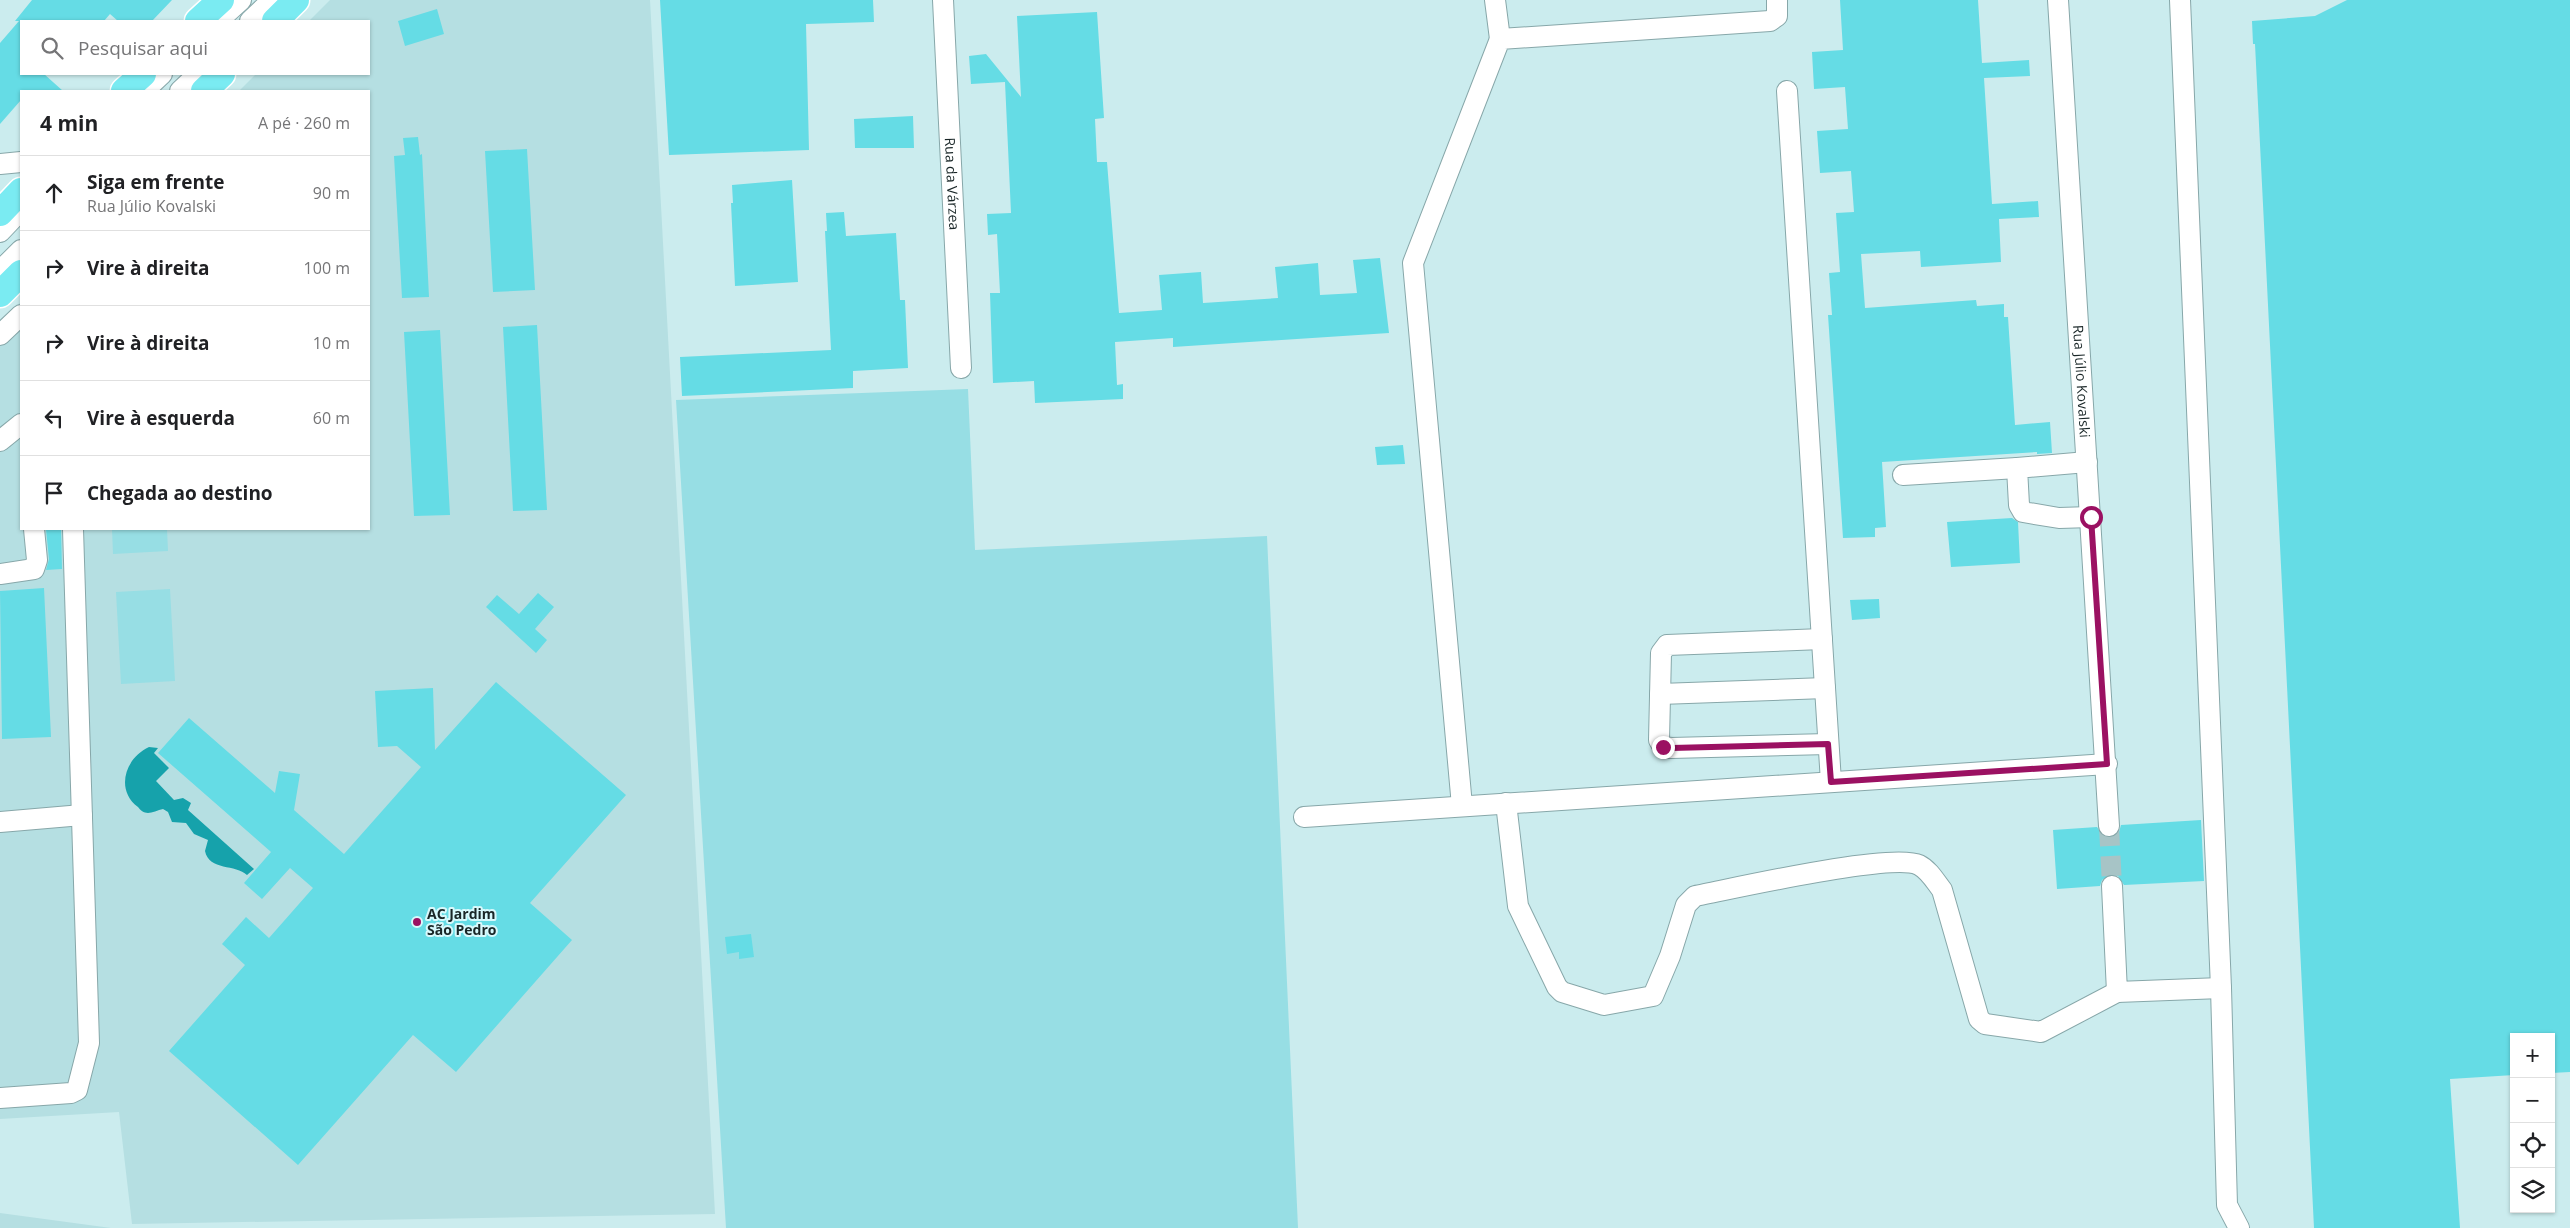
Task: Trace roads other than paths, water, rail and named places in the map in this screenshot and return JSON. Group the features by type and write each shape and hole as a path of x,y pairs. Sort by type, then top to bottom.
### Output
{"main road":[{"path":"199,20 221,0"},
{"path":"275,20 296,0"},
{"path":"125,90 142,75"},
{"path":"205,90 221,75"},
{"path":"0,213 20,192"},
{"path":"0,294 20,274"}],"street":[{"path":"219,20 241,0"},
{"path":"251,20 272,0"},
{"name":"Rua da Várzea","path":"943,0 961,368"},
{"path":"1462,806 1413,263 1500,39 1495,0"},
{"path":"1500,39 1770,21 1777,16 1777,0"},
{"name":"Rua Júlio Kovalski","path":"2058,0 2107,764 2109,826"},
{"path":"2180,0 2221,988 2227,1205 2239,1228"},
{"path":"145,90 161,75"},
{"path":"181,90 197,75"},
{"path":"1786,91 1831,782"},
{"path":"0,164 20,162"},
{"path":"0,232 20,211"},
{"path":"0,271 20,251"},
{"path":"0,335 20,316"},
{"path":"0,440 20,425"},
{"path":"1903,475 2087,462"},
{"path":"2017,468 2019,505 2023,512 2059,518 2091,517"},
{"path":"0,574 34,569 37,560 34,530"},
{"path":"0,1098 70,1093 77,1090 81,1083 89,1043 73,530"},
{"path":"1822,639 1667,645 1661,653 1659,740 1663,747 1667,748 1828,744"},
{"path":"1660,694 1825,688"},
{"path":"1304,817 2107,764"},
{"path":"1506,803 1518,906 1557,987 1562,992 1604,1005 1652,996 1670,956 1686,905 1695,896 1803,874 1901,862 1918,865 1930,873 1942,890 1980,1019 1985,1024 2041,1032 2117,992 2221,988"},
{"path":"0,822 82,815"},
{"path":"2112,886 2117,992"}],"tunnel":[{"path":"2109,826 2112,886"}],"place":[{"name":"AC Jardim São Pedro","path":"417,922"}]}
